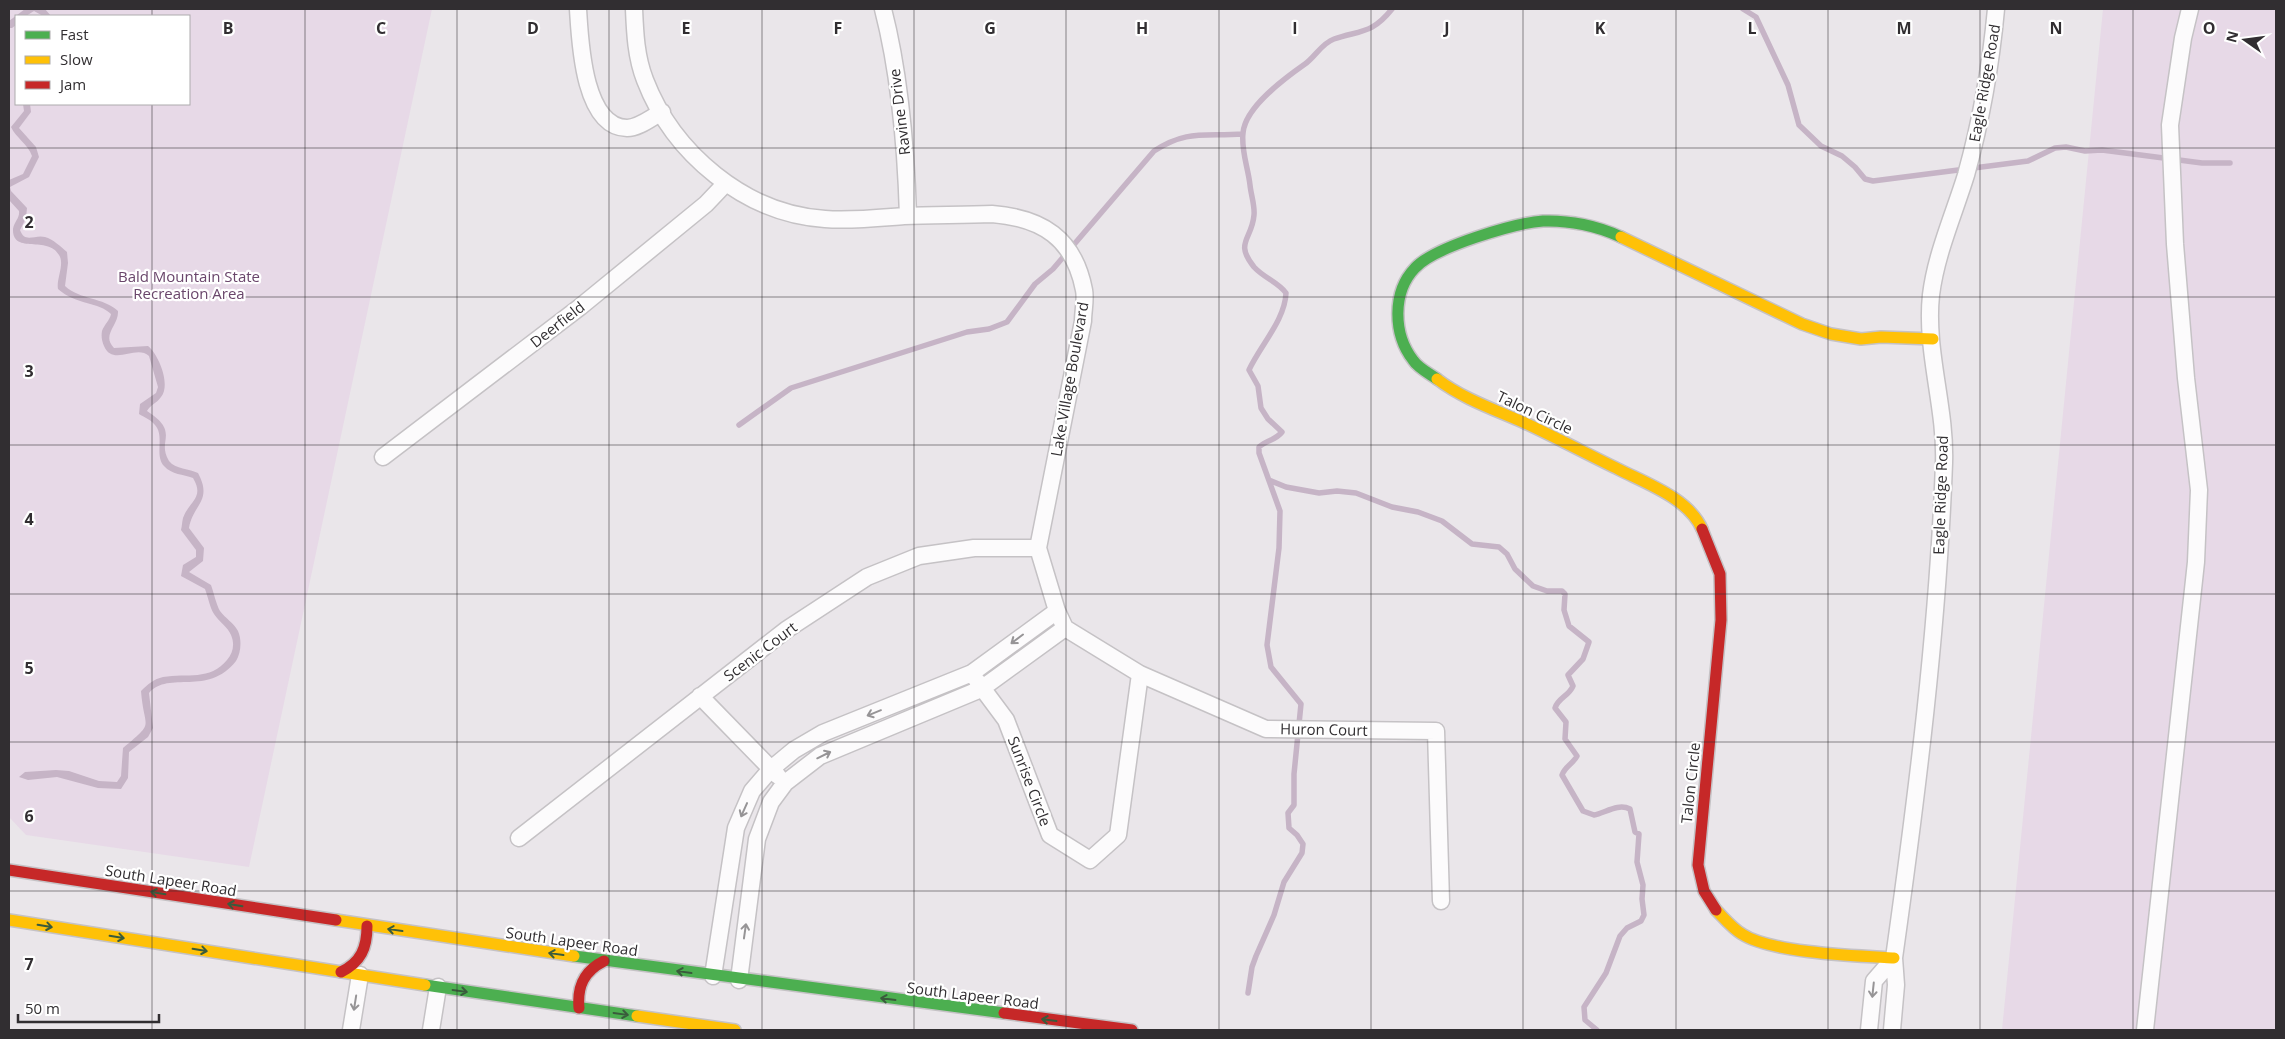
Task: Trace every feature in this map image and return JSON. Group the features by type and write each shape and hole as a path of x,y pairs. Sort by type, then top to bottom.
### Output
{"main road":[{"name":"Talon Circle","path":"1894,958 1831,954 1764,943 1742,934 1715,909 1704,891 1698,865 1700,826 1721,620 1720,574 1698,521 1684,507 1661,491 1538,429 1450,389 1413,361 1400,334 1398,313 1404,284 1415,268 1428,258 1452,246 1483,235 1542,221 1570,222 1610,232 1802,324 1831,334 1861,339 1932,339"},
{"name":"South Lapeer Road","path":"9,870 604,961 1132,1030"},
{"path":"9,920 438,987 735,1030"},
{"path":"341,972 352,968 364,954 367,926"},
{"path":"579,1008 578,991 583,977 592,966 604,961"}],"street":[{"path":"578,9 582,55 598,111 611,123 627,128 641,124 662,112"},
{"path":"634,9 635,45 644,80 678,137 708,171 725,184"},
{"name":"Ravine Drive","path":"883,9 890,39 903,142 908,216"},
{"name":"Eagle Ridge Road","path":"1892,1030 1896,985 1894,958 1929,670 1944,460 1932,339 1931,297 1936,269 1978,129 1996,9"},
{"path":"2145,1030 2196,562 2199,490 2186,378 2177,263 2170,125 2183,38 2190,9"},
{"name":"Lake Village Boulevard","path":"725,184 758,202 796,215 824,219 992,214 1014,216 1038,223 1062,239 1076,265 1084,291 1083,321 1038,548 1057,611 1065,628"},
{"name":"Deerfield","path":"383,457 580,307 706,204 725,184"},
{"name":"Scenic Court","path":"519,838 786,630 868,577 919,556 974,548 1038,548"},
{"path":"713,976 736,828 752,791 771,769 794,750 824,733 972,673 1057,611"},
{"path":"739,980 757,839 771,802 785,783 820,756 981,689 1065,628"},
{"name":"Huron Court","path":"1065,628 1140,674 1266,729 1436,730 1441,902"},
{"name":"Sunrise Circle","path":"972,673 981,689 1006,720 1050,835 1090,860 1118,835 1140,674"},
{"path":"700,696 785,783"},
{"path":"1869,1030 1874,981 1894,958"},
{"path":"351,1030 360,975"},
{"path":"431,1030 438,987"}],"green space":[{"name":"Bald Mountain State Recreation Area","path":"9,9 432,9 249,867 26,835 9,817"},
{"path":"2103,9 2276,9 2276,1030 2002,1030"}],"shaded area":[{"path":"25,9 45,9 50,15 41,15 34,11 28,15 17,15"},
{"path":"15,16 15,26 9,28 9,21"},
{"path":"23,105 30,105 31,112 19,128 36,147 39,157 29,177 10,187 11,191 27,208 26,218 20,230 27,238 41,236 48,238 67,252 68,263 65,286 71,291 106,303 118,311 118,316 109,339 114,348 148,346 160,363 165,385 164,392 147,411 163,425 166,436 166,454 169,461 179,467 198,473 202,482 203,496 189,528 204,548 203,561 189,572 211,585 220,611 236,628 240,638 238,658 225,672 201,681 167,683 157,686 149,693 153,728 148,737 129,752 128,778 121,789 98,788 57,777 28,780 19,777 25,772 56,770 69,771 99,781 117,782 121,776 123,748 140,733 146,724 141,691 151,682 163,677 198,675 213,671 220,667 229,657 233,648 233,642 230,632 213,612 205,589 181,576 183,565 196,557 196,550 181,530 183,518 197,495 197,490 193,478 174,473 164,466 160,456 158,429 152,422 139,414 140,404 156,393 158,387 149,356 138,352 113,355 108,352 104,346 102,333 111,314 100,307 72,298 58,289 61,259 54,249 47,246 24,243 14,237 13,229 19,216 19,211 9,200 9,180 23,174 32,156 11,127 24,111"}],"waterway":[{"path":"1248,993 1252,967 1256,956 1274,915 1284,882 1302,853 1303,844 1289,828 1288,813 1294,805 1294,774 1301,704 1271,667 1267,645 1279,548 1280,511 1259,453 1259,447 1282,432 1268,419 1261,408 1258,386 1249,370 1277,323 1285,303 1286,293 1254,267 1245,252 1254,212 1244,153 1243,133 1245,123 1258,103 1277,85 1309,61 1326,44 1334,39 1372,27 1392,9"},
{"path":"1743,9 1756,17 1788,85 1799,125 1821,146 1842,156 1865,179 1873,181 2028,161 2055,148 2066,147 2085,151 2102,150 2202,163 2230,163"},
{"path":"739,425 791,388 967,332 989,329 1007,322 1035,284 1053,269 1154,151 1177,139 1197,135 1243,134"},
{"path":"1269,480 1286,487 1319,493 1337,491 1356,493 1392,507 1418,512 1442,521 1472,544 1499,547 1507,554 1515,569 1533,586 1547,591 1562,591 1565,594 1564,610 1569,626 1589,642 1583,659 1568,675 1573,686 1555,708 1566,722 1565,739 1577,756 1562,775 1583,811 1594,815 1621,807 1630,809 1635,832 1639,834 1637,862 1643,885 1644,915 1641,921 1627,928 1620,936 1606,973 1584,1007 1585,1020 1597,1030"}],"traffic: fast":[{"path":"1437,379 1415,363 1406,350 1399,326 1398,313 1402,289 1407,278 1425,260 1456,244 1476,237 1514,226 1543,221 1583,224 1621,237"},
{"path":"574,956 1004,1013"},
{"path":"425,985 637,1016"}],"traffic: slow":[{"path":"1621,237 1802,324 1831,334 1861,339 1881,337 1933,339"},
{"path":"1437,379 1469,398 1667,493 1688,509 1702,529"},
{"path":"1716,910 1731,926 1742,934 1773,945 1815,952 1894,958"},
{"path":"9,920 425,985"},
{"path":"336,920 574,956"},
{"path":"637,1016 735,1030"}],"traffic: jam":[{"path":"1702,529 1720,574 1721,620 1698,865 1704,891 1716,910"},
{"path":"9,870 336,920"},
{"path":"341,972 354,964 362,954 366,941 367,926"},
{"path":"579,1008 579,993 583,980 591,969 604,961"},
{"path":"1004,1013 1132,1030"}]}
